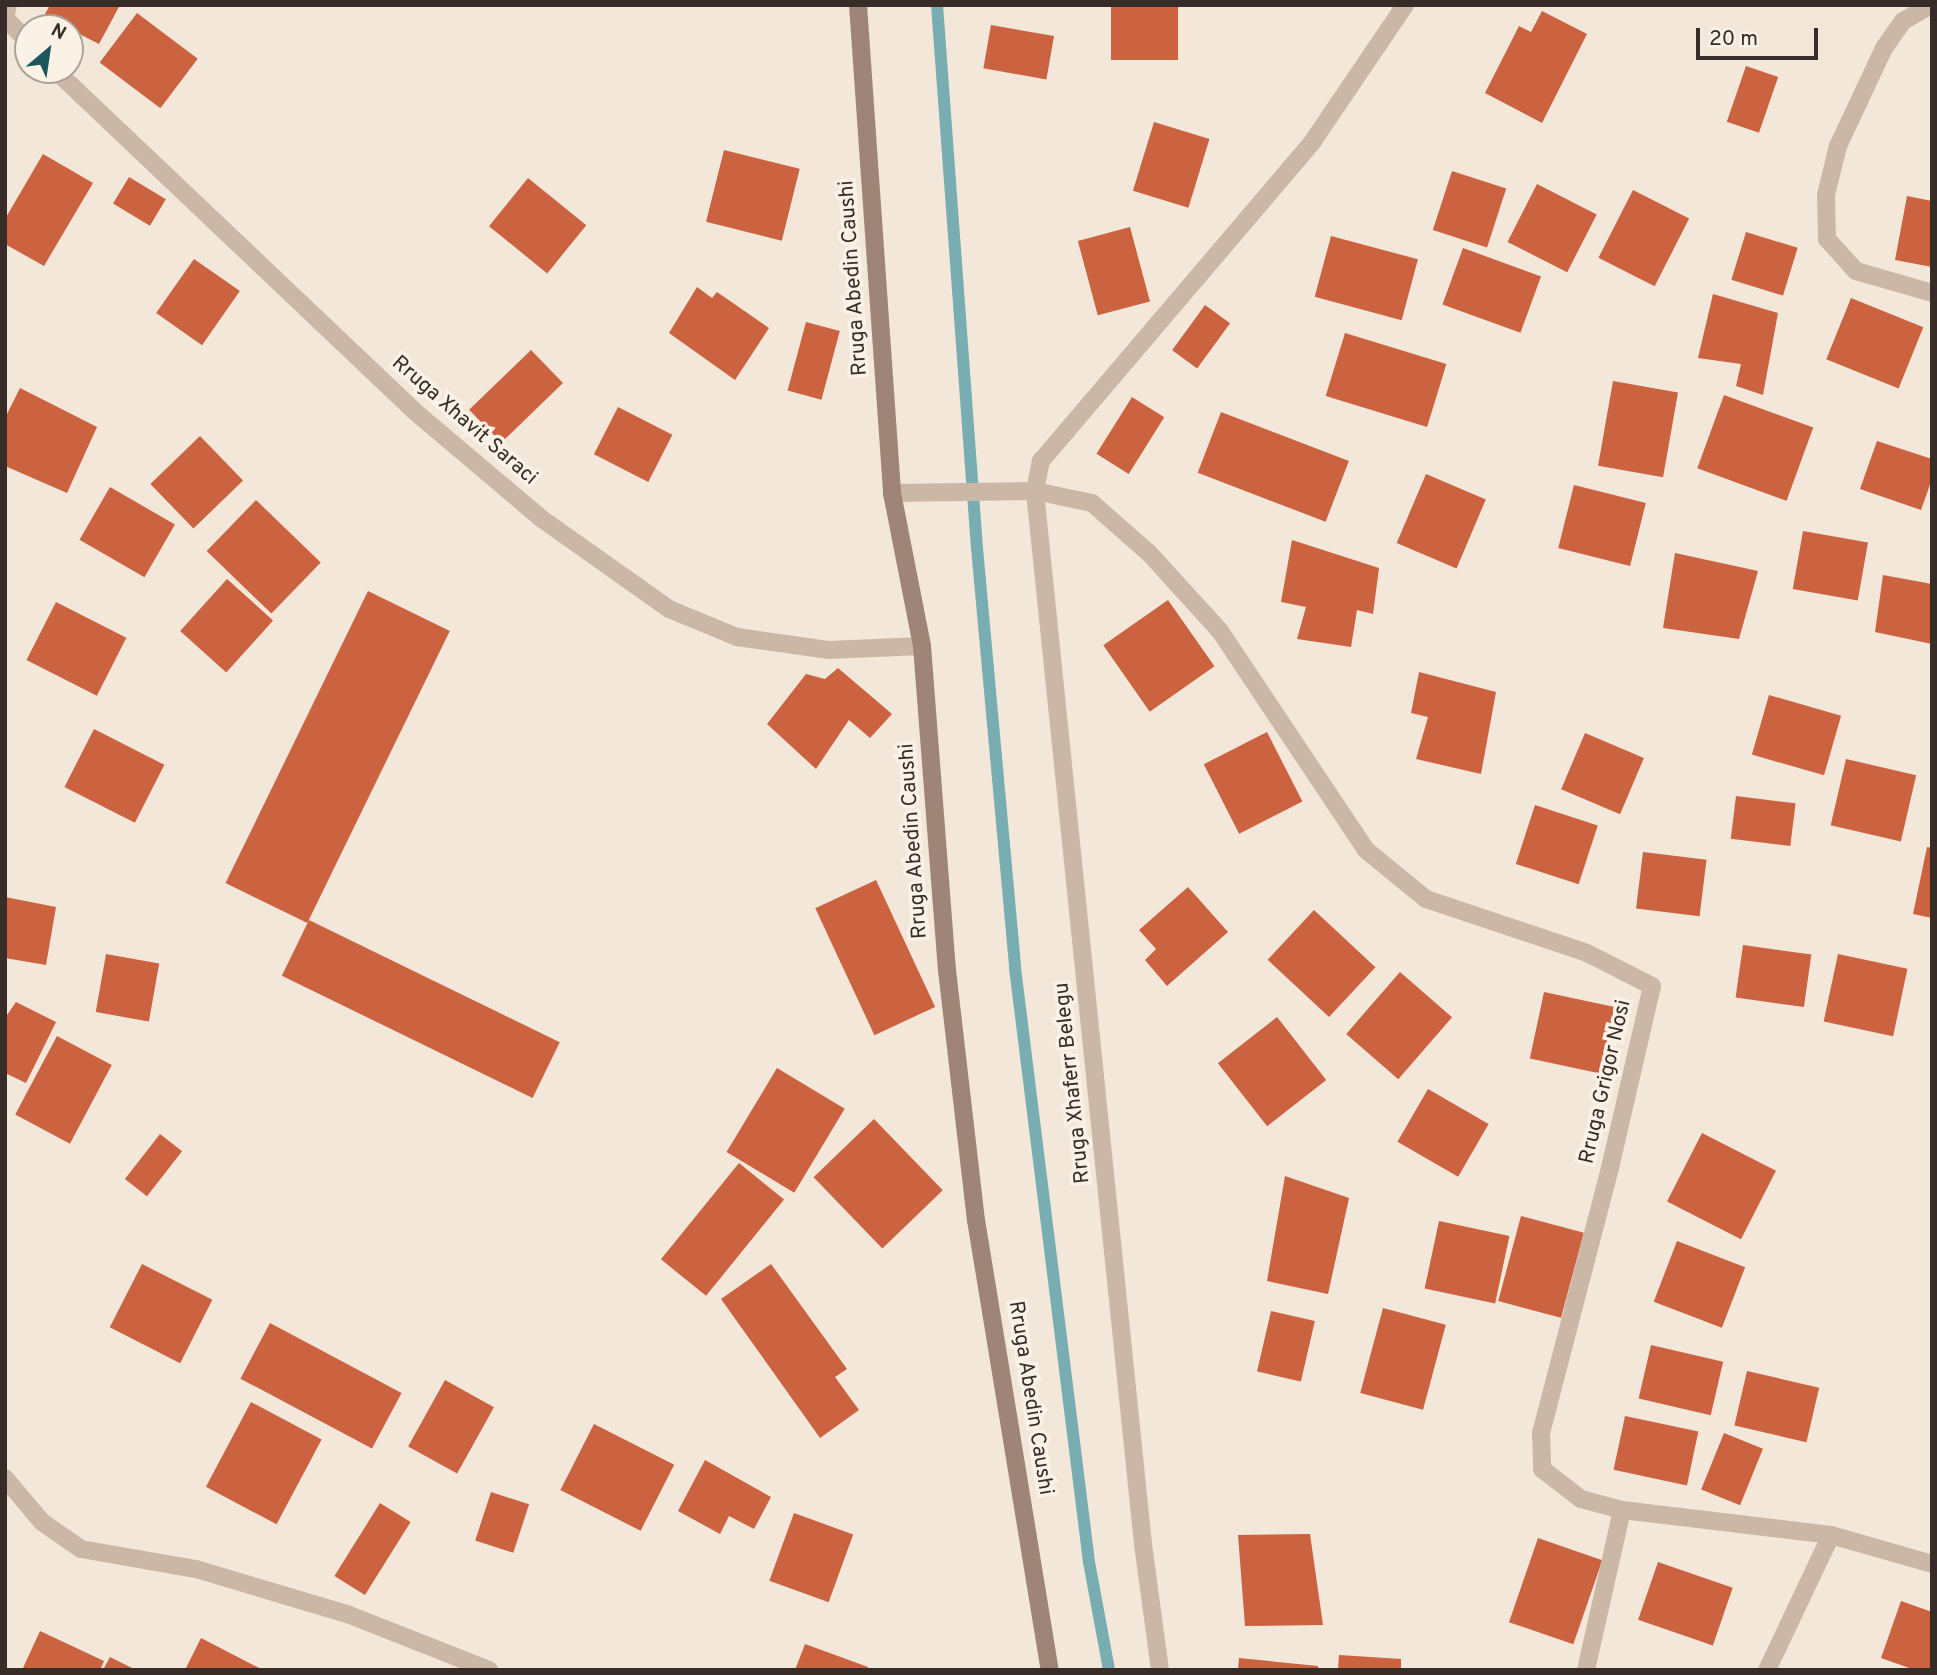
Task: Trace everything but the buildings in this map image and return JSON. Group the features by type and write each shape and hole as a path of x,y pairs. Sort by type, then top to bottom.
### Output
{"main road":[{"name":"Rruga Abedin Caushi","path":"858,5 892,493 922,646 947,970 976,1220 1050,1670"}],"street":[{"path":"8,5 5,18 14,27"},
{"path":"892,493 1035,491 1041,461 1314,141 1405,5"},
{"path":"1931,5 1903,21 1884,48 1838,146 1826,195 1827,239 1856,271 1932,293"},
{"name":"Rruga Xhavit Saraci","path":"70,84 413,410 542,519 669,609 737,637 828,650 922,646"},
{"name":"Rruga Grigor Nosi","path":"1035,491 1092,503 1149,553 1220,631 1366,850 1426,899 1587,953 1652,986 1610,1168 1541,1433 1542,1469 1581,1499 1622,1510 1831,1535 1932,1564"},
{"name":"Rruga Xhaferr Belegu","path":"1035,491 1141,1530 1160,1670"},
{"path":"5,1478 42,1522 81,1549 195,1569 347,1614 489,1670"},
{"path":"1586,1670 1622,1510"},
{"path":"1767,1670 1831,1535"}],"waterway":[{"path":"937,5 977,548 1015,968 1089,1562 1109,1670"}]}
